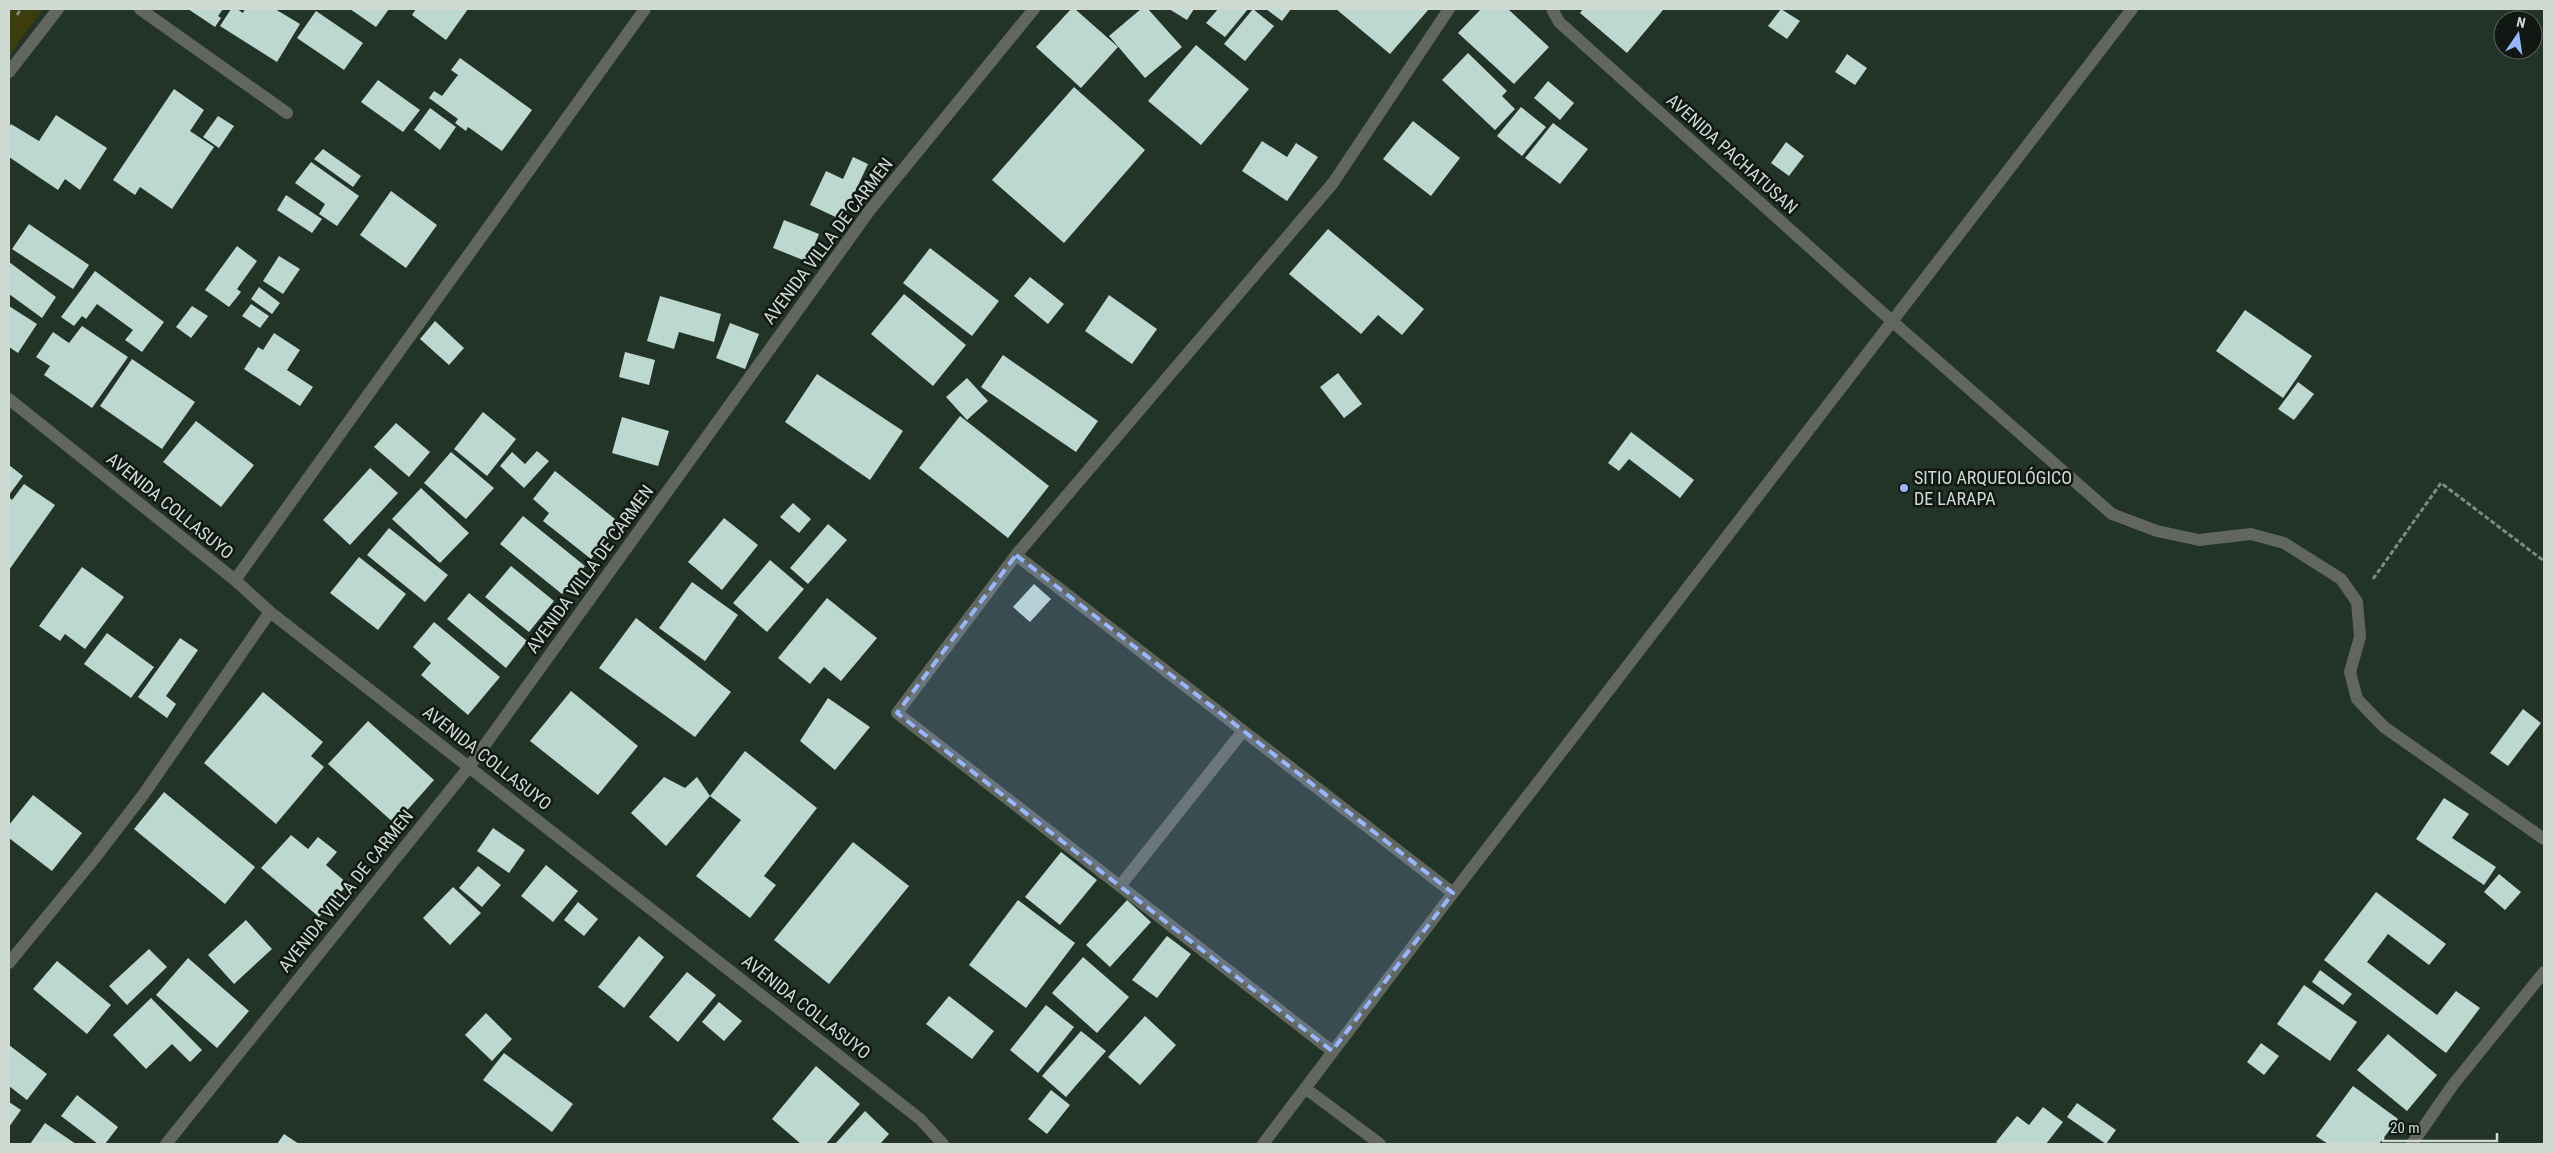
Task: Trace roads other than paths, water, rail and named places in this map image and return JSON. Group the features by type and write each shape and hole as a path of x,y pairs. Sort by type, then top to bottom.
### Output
{"street":[{"path":"9,72 58,9"},
{"path":"140,9 287,113"},
{"path":"235,580 645,9"},
{"name":"AVENIDA VILLA DE CARMEN","path":"166,1144 469,767 870,210 1034,9"},
{"path":"1332,1051 897,713 1016,555 1333,184 1449,9"},
{"name":"AVENIDA PACHATUSAN","path":"1552,9 1559,22 1893,322 2112,514 2157,531 2199,540 2251,534 2284,543 2341,579 2357,602 2360,637 2350,672 2357,699 2384,727 2544,839"},
{"path":"1263,1144 1332,1051 2132,9"},
{"name":"AVENIDA COLLASUYO","path":"11,405 235,580 270,612 920,1119 943,1144"},
{"path":"1016,555 1453,893"},
{"path":"9,962 94,859 143,795 270,612"},
{"path":"1120,886 1243,731"},
{"path":"2412,1144 2452,1086 2544,972"},
{"path":"1305,1088 1380,1144"}],"place":[{"name":"SITIO ARQUEOLÓGICO DE LARAPA","path":"1904,488"}]}
